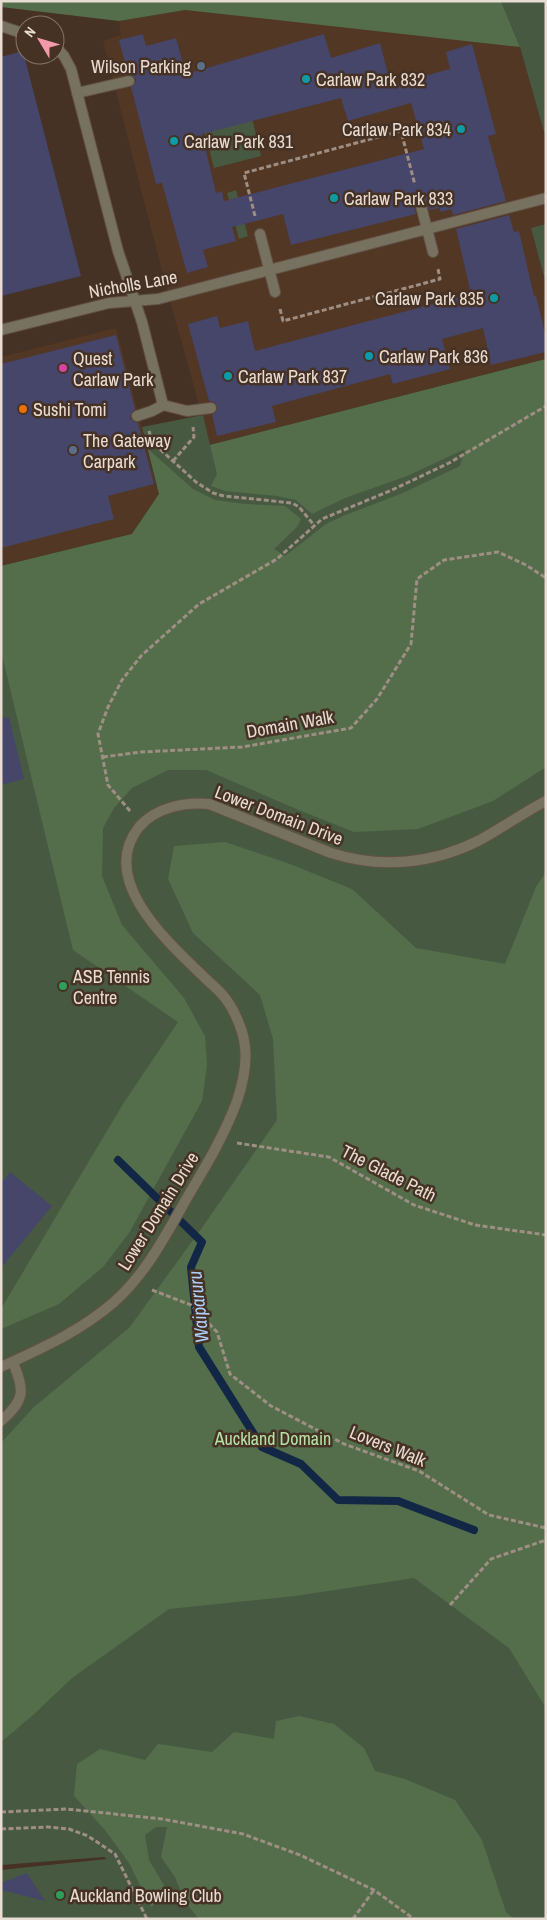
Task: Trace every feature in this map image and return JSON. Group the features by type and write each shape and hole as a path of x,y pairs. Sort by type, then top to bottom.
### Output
{"street":[{"path":"1,26 15,31"},
{"path":"65,58 71,70 118,251 133,301 142,322 163,405"},
{"path":"76,93 130,81"},
{"name":"Nicholls Lane","path":"1,330 110,303 158,300 546,198"},
{"path":"420,202 433,252"},
{"path":"260,234 275,292"},
{"path":"137,416 163,405 187,411 211,408"},
{"name":"Lower Domain Drive","path":"1,1367 57,1340 109,1306 127,1290 166,1235 208,1164 233,1110 242,1083 245,1065 244,1040 228,1002 155,926 135,897 127,871 127,852 134,834 141,825 170,807 191,803 209,804 331,853 348,858 386,863 425,859 461,848 486,836 546,801"},
{"path":"1,1421 20,1401 22,1385 13,1362"}],"path":[{"path":"260,234 244,173 401,131 420,202"},
{"path":"275,292 283,321 440,279 433,252"},
{"path":"141,825 108,785 98,734 108,707 122,680 142,656 199,604 277,559 314,525 330,515 392,490 449,463 546,406"},
{"path":"173,461 194,437 193,423"},
{"path":"150,430 152,442 196,482 213,493 224,496 292,503 299,507 314,525"},
{"name":"Domain Walk","path":"103,758 141,752 242,747 351,728 376,699 411,644 417,578 444,560 498,552 526,565 546,578"},
{"name":"The Glade Path","path":"219,1140 328,1157 414,1205 475,1225 546,1235"},
{"name":"Lovers Walk","path":"152,1290 191,1305 216,1332 230,1374 271,1406 344,1444 419,1471 489,1515 546,1528"},
{"path":"450,1605 491,1559 546,1540"},
{"path":"1,1812 67,1809 162,1819 243,1834 300,1855 374,1890 414,1919"},
{"path":"1,1829 48,1827 69,1829 88,1836 114,1854 147,1919"},
{"path":"353,1919 374,1890"}],"shaded area":[{"path":"185,10 520,47 546,139 546,224 531,228 546,284 546,359 210,445 163,275 103,41 121,35 119,21"},
{"name":"The Gateway Carpark","path":"116,328 159,494 132,534 1,566 1,357"}],"green space":[{"path":"1,1 501,1 520,47 185,10 119,21 1,7"},
{"path":"501,1 546,1 546,139 520,47"},
{"path":"252,118 261,156 214,168 204,130"},
{"path":"236,190 248,236 239,239 227,193"},
{"path":"546,224 546,284 531,228"},
{"name":"Auckland Domain","path":"546,359 546,1919 1,1919 1,1870 107,1859 104,1857 1,1865 1,566 132,534 159,494 142,427 203,415 210,445"},
{"path":"546,359 546,767 493,801 418,829 354,832 206,770 168,770 132,788 114,808 103,828 102,876 122,925 184,998 205,1036 207,1065 202,1101 129,1233 103,1267 59,1304 1,1329 1,1309 123,1104 178,1022 73,950 1,651 1,566 132,534 159,494 148,449 193,489 215,500 285,506 301,519 297,527 274,549 285,556 326,524 403,493 460,466 465,449 407,476 345,498 312,514 296,500 277,496 225,491 211,486 217,474 210,445"},
{"path":"225,842 290,864 352,889 416,948 505,964 536,887 546,872 546,1708 509,1648 414,1578 295,1596 169,1609 72,1678 1,1742 1,1443 34,1407 129,1328 277,1120 273,1039 260,995 193,933 168,879 174,846"},
{"path":"299,1716 334,1724 364,1748 375,1771 405,1779 455,1800 482,1840 506,1912 514,1919 199,1919 185,1902 175,1877 161,1857 167,1827 156,1827 145,1835 149,1860 168,1892 151,1907 129,1863 105,1830 74,1796 77,1764 100,1749 145,1760 158,1744 212,1752 234,1732 274,1739 276,1721"}],"building":[{"path":"143,34 146,46 176,38 186,74 324,34 331,58 380,43 391,85 450,69 446,52 472,44 496,134 488,136 506,201 453,215 451,209 441,212 439,208 429,210 425,198 419,195 413,201 416,214 291,245 283,214 232,227 236,241 203,250 208,267 187,273 162,183 156,184 131,87 136,79 128,74 119,40","holes":["341,98 348,121 411,103 424,149 224,201 222,191 216,193 202,134"]},
{"path":"15,53 15,65 27,65 81,276 1,296 1,57"},
{"path":"509,215 514,232 519,231 534,296 536,296 546,337 546,352 491,365 483,328 442,339 450,369 393,384 390,374 272,406 276,422 217,436 212,415 217,411 218,407 214,402 209,401 188,324 217,316 220,328 248,321 255,351 471,294 456,229"},
{"name":"The Gateway Carpark","path":"116,335 135,409 130,418 138,423 154,484 108,496 114,519 1,548 1,364"},
{"path":"9,717 24,779 1,785 1,718"},
{"path":"10,1172 52,1206 1,1268 1,1183"},
{"path":"27,1873 45,1901 1,1890 1,1883"}],"waterway":[{"name":"Waiparuru","path":"118,1160 202,1242 191,1267 199,1347 262,1447 301,1464 338,1500 398,1501 474,1530"}],"place":[{"name":"Wilson Parking","path":"201,66"},
{"name":"Carlaw Park 832","path":"306,79"},
{"name":"Carlaw Park 834","path":"461,129"},
{"name":"Carlaw Park 831","path":"174,141"},
{"name":"Carlaw Park 833","path":"334,198"},
{"name":"Carlaw Park 835","path":"494,298"},
{"name":"Carlaw Park 836","path":"369,356"},
{"name":"Quest Carlaw Park","path":"63,368"},
{"name":"Carlaw Park 837","path":"228,376"},
{"name":"Sushi Tomi","path":"23,409"},
{"name":"The Gateway Carpark","path":"73,450"},
{"name":"ASB Tennis Centre","path":"63,986"},
{"name":"Auckland Bowling Club","path":"60,1895"}]}
